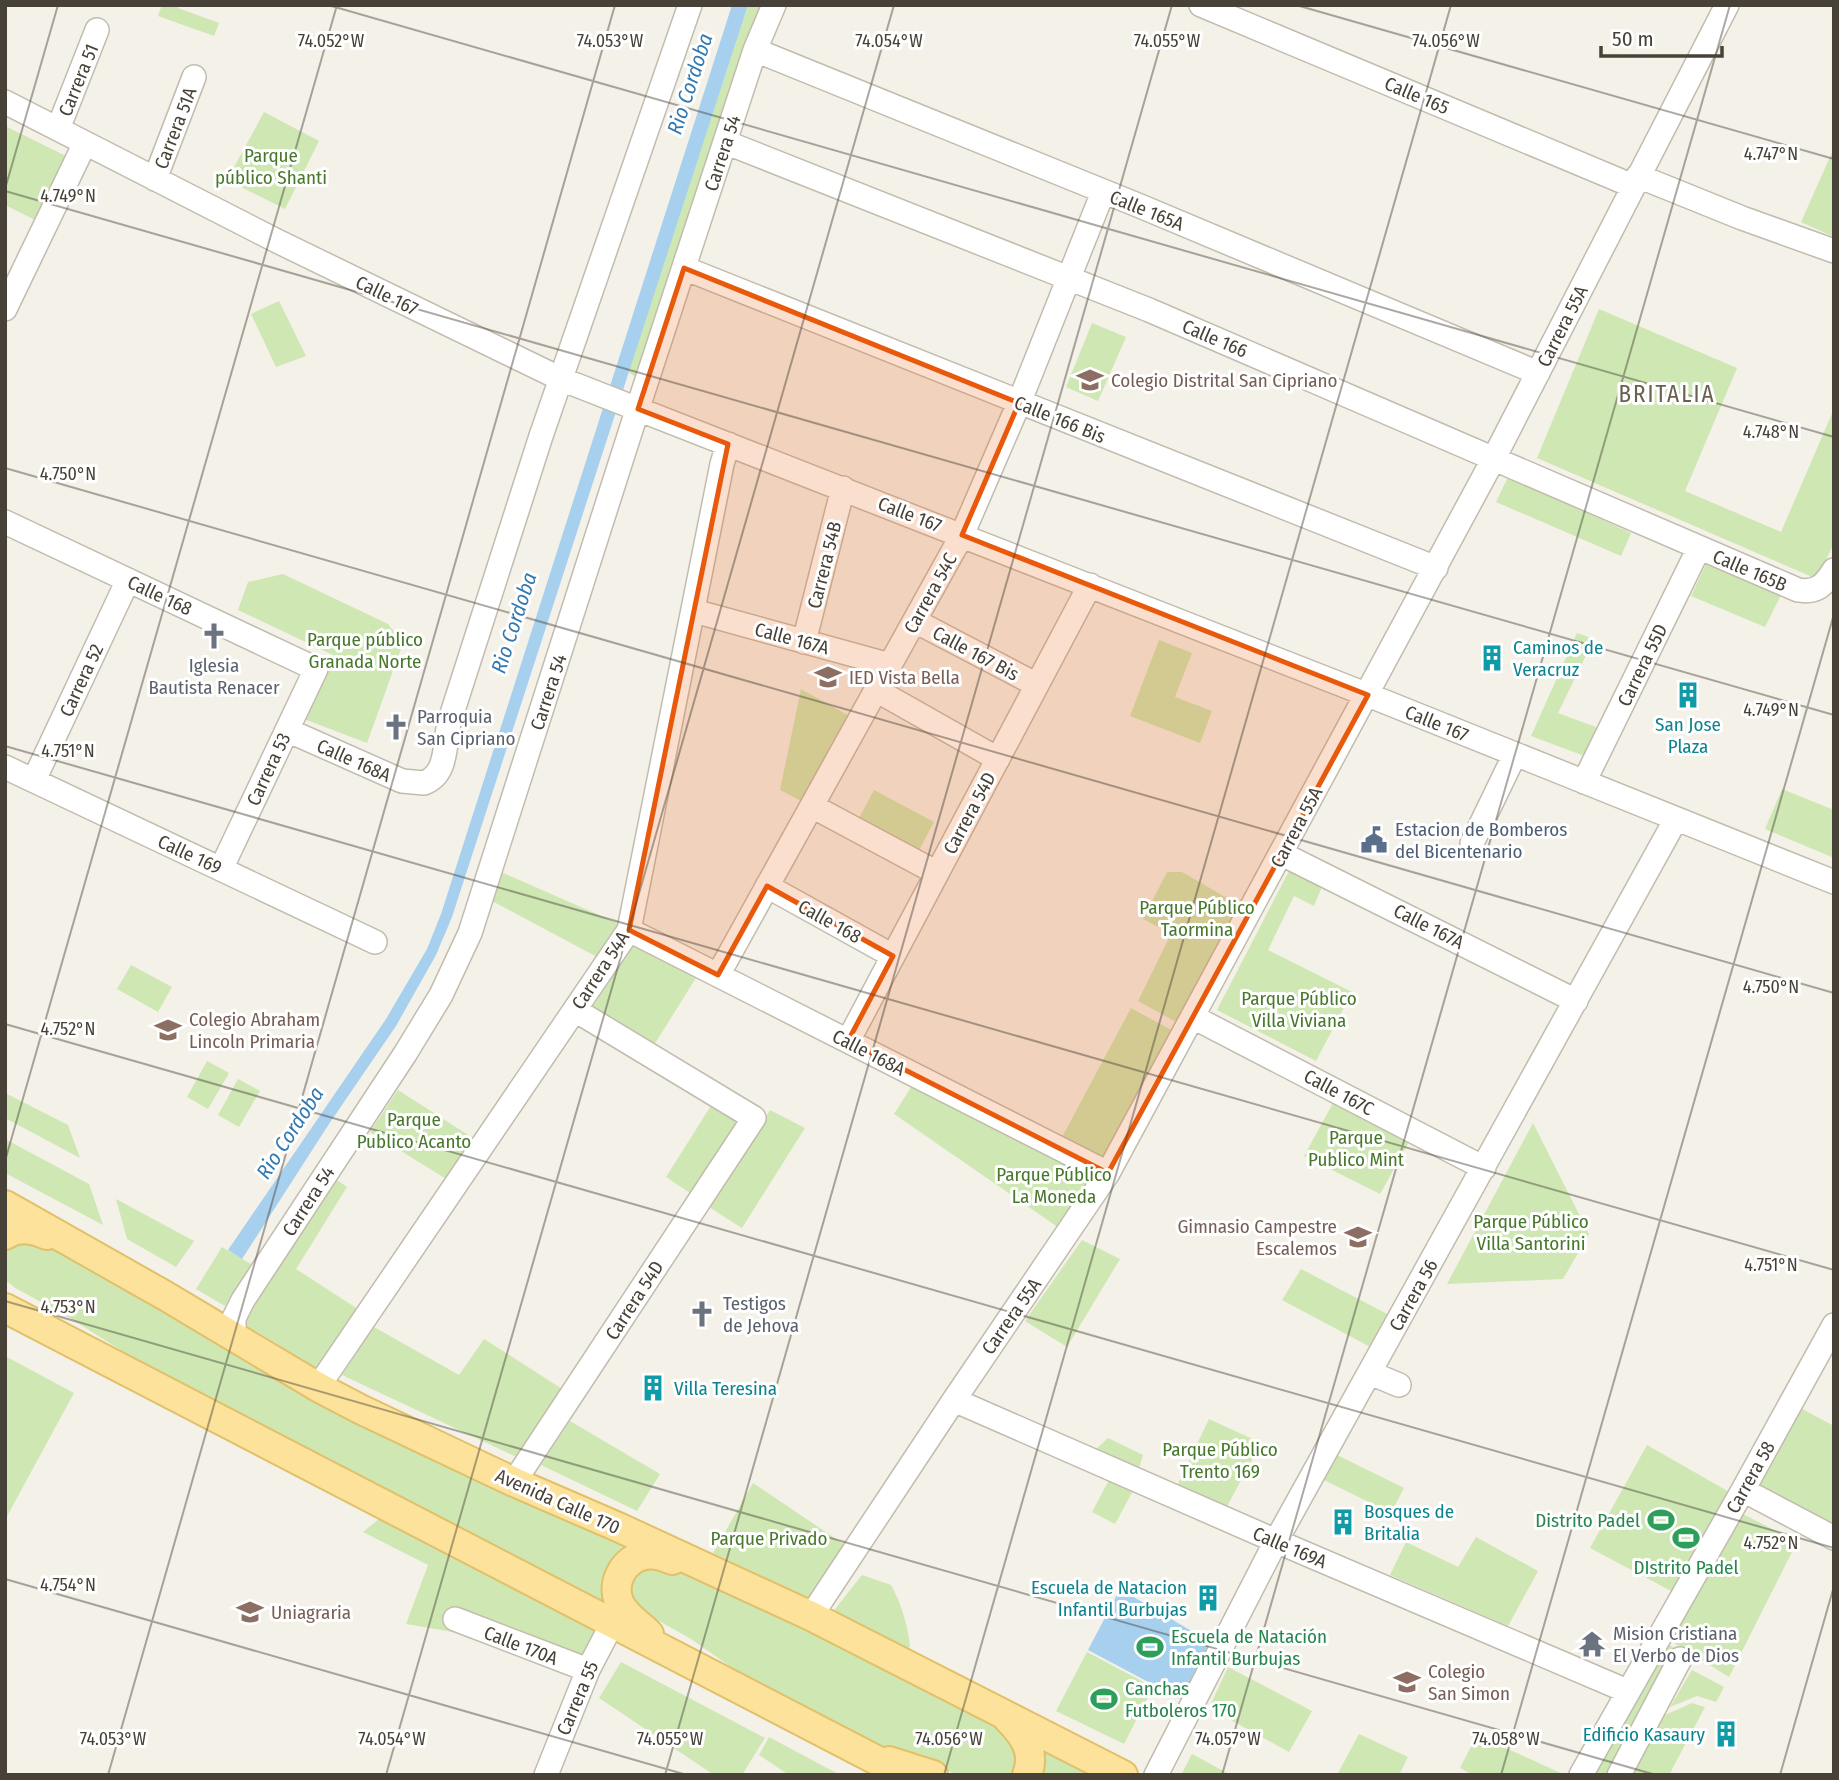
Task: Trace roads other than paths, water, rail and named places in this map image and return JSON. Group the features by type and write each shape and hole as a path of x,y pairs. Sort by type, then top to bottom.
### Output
{"main road":[{"name":"Avenida Calle 170","path":"5,1205 104,1260 318,1387 514,1482 811,1616 1123,1775"},
{"path":"5,1235 16,1229 26,1229 104,1260"},
{"path":"5,1297 15,1314 905,1775"},
{"path":"669,1653 624,1611 618,1599 618,1578 621,1570 631,1560 657,1554 747,1587"},
{"path":"1000,1712 1027,1742 1031,1766 1027,1775"},
{"path":"866,1755 933,1775"}],"street":[{"path":"569,382 690,5"},
{"name":"Carrera 54","path":"234,1336 234,1318 243,1300 405,1054 459,960 484,895 629,405 684,268 755,50 774,5"},
{"name":"Calle 165","path":"1201,5 1636,181 1834,251"},
{"name":"Carrera 55A","path":"811,1616 1108,1173 1436,568 1727,5"},
{"name":"Carrera 51","path":"58,129 97,30"},
{"name":"Calle 165A","path":"755,50 1538,373"},
{"name":"Carrera 51A","path":"155,178 194,78"},
{"name":"Calle 167","path":"5,102 277,241 569,382 1368,695 1834,883"},
{"name":"Calle 166","path":"725,142 1069,277 1699,548"},
{"name":"Carrera 51","path":"5,309 85,143"},
{"name":"Carrera 54C","path":"718,975 962,535 1019,403 1103,192"},
{"name":"Calle 166 Bis","path":"684,268 1436,568"},
{"name":"Calle 168A","path":"287,730 402,781 424,783 437,774 442,765 449,723 569,382"},
{"name":"Carrera 54A","path":"318,1387 629,930 722,464 729,444"},
{"name":"Carrera 54B","path":"804,642 843,488"},
{"name":"Calle 168","path":"5,522 316,669"},
{"name":"Calle 165B","path":"1699,548 1808,592 1825,584 1834,570"},
{"name":"Carrera 55D","path":"1584,782 1699,548"},
{"name":"Carrera 52","path":"34,780 128,580"},
{"name":"Carrera 54D","path":"848,1041 1090,585"},
{"name":"Calle 167A","path":"694,611 890,665"},
{"name":"Calle 167 Bis","path":"915,621 1037,685"},
{"name":"Carrera 53","path":"221,869 316,669"},
{"path":"876,690 998,759"},
{"path":"1472,843 1515,754"},
{"name":"Calle 169","path":"5,767 375,942"},
{"path":"812,806 937,873"},
{"name":"Carrera 56","path":"1156,1775 1276,1542 1676,819"},
{"name":"Calle 167A","path":"1282,854 1576,1001"},
{"name":"Calle 168","path":"767,886 893,956"},
{"name":"Calle 168A","path":"629,930 1108,1173"},
{"name":"Carrera 54D","path":"514,1482 754,1118 575,1010"},
{"name":"Calle 167C","path":"1193,1017 1484,1168"},
{"name":"Carrera 58","path":"1581,1775 1834,1325"},
{"path":"1370,1373 1399,1385"},
{"name":"Calle 169A","path":"954,1400 1276,1542 1627,1691"},
{"path":"1743,1490 1834,1538"},
{"name":"Calle 170A","path":"455,1619 588,1670"},
{"name":"Carrera 55","path":"546,1775 588,1670 612,1624"},
{"path":"1619,1775 1680,1659"},
{"path":"1609,1724 1636,1742"}],"water":[{"path":"732,5 748,5 452,917 436,955 396,1026 242,1259 228,1250 386,1019 427,949 441,914"},
{"name":"Escuela de Natación Infantil Burbujas","path":"1120,1589 1212,1643 1184,1701 1088,1650"}],"place":[{"name":"Colegio Distrital San Cipriano","path":"1090,380"},
{"name":"Iglesia Bautista Renacer","path":"214,636"},
{"name":"Caminos de Veracruz","path":"1492,658"},
{"name":"IED Vista Bella","path":"828,677"},
{"name":"San Jose Plaza","path":"1688,695"},
{"name":"Parroquia San Cipriano","path":"396,727"},
{"name":"Estacion de Bomberos del Bicentenario","path":"1374,840"},
{"name":"Colegio Abraham Lincoln Primaria","path":"168,1030"},
{"name":"Gimnasio Campestre Escalemos","path":"1358,1237"},
{"name":"Testigos de Jehova","path":"702,1314"},
{"name":"Villa Teresina","path":"653,1388"},
{"name":"Distrito Padel","path":"1661,1520"},
{"name":"Bosques de Britalia","path":"1343,1522"},
{"name":"DIstrito Padel","path":"1686,1538"},
{"name":"Escuela de Natacion Infantil Burbujas","path":"1208,1598"},
{"name":"Uniagraria","path":"250,1612"},
{"name":"Mision Cristiana El Verbo de Dios","path":"1592,1644"},
{"name":"Escuela de Natación Infantil Burbujas","path":"1150,1647"},
{"name":"Colegio San Simon","path":"1407,1682"},
{"name":"Canchas Futboleros 170","path":"1104,1699"},
{"name":"Edificio Kasaury","path":"1726,1734"}],"district":[{"name":"BRITALIA","path":"1667,394"}],"water label":[{"name":"Rio Cordoba","path":"690,84"},
{"name":"Rio Cordoba","path":"514,623"},
{"name":"Rio Cordoba","path":"290,1133"}],"park label":[{"name":"Parque público Shanti","path":"271,166"},
{"name":"Parque público Granada Norte","path":"365,650"},
{"name":"Parque Público Taormina","path":"1197,918"},
{"name":"Parque Público Villa Viviana","path":"1299,1009"},
{"name":"Parque Publico Acanto","path":"414,1130"},
{"name":"Parque Publico Mint","path":"1356,1148"},
{"name":"Parque Público La Moneda","path":"1054,1185"},
{"name":"Parque Público Villa Santorini","path":"1531,1232"},
{"name":"Parque Público Trento 169","path":"1220,1460"},
{"name":"Parque Privado","path":"769,1538"}]}
